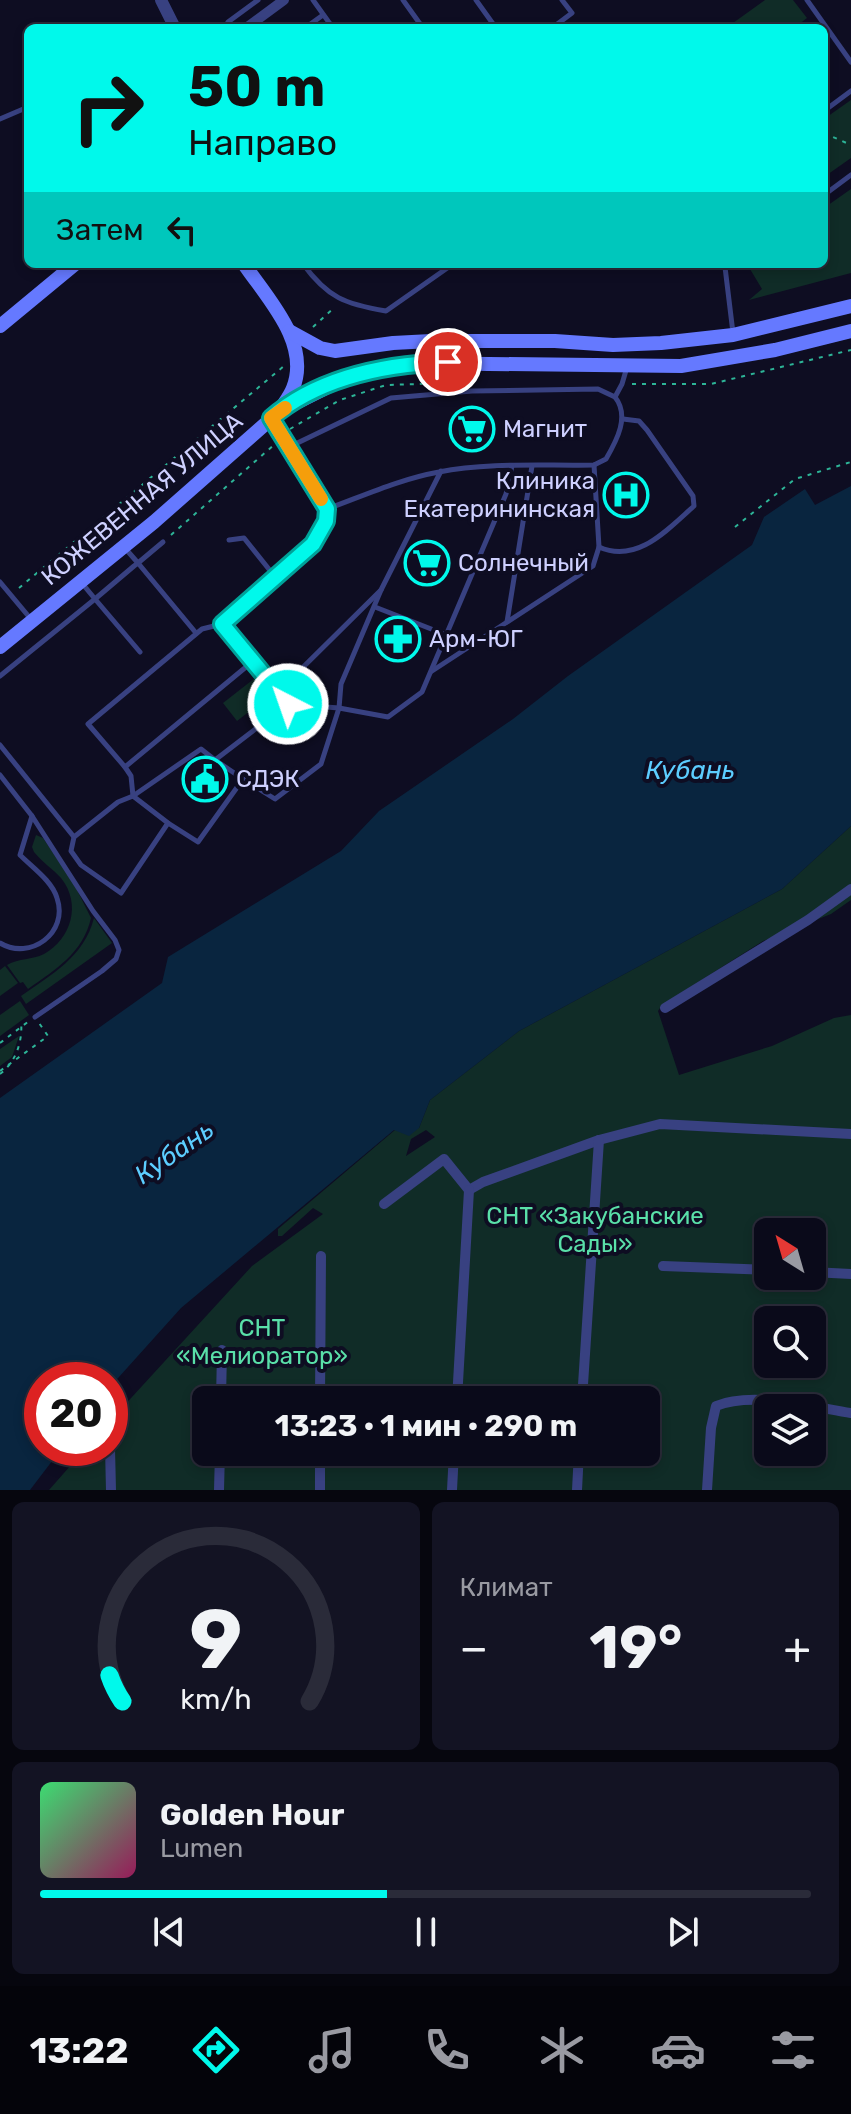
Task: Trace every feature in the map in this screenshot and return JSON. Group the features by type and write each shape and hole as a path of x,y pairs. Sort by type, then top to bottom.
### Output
{"main road":[{"path":"0,326 70,268"},
{"path":"247,268 289,331 297,356 294,387 276,414"},
{"path":"289,331 320,348 335,351 431,341 555,341 613,345 661,343 733,335 851,306"},
{"path":"276,414 346,378 406,363 681,366 775,350 851,331"},
{"name":"КОЖЕВЕННАЯ УЛИЦА","path":"0,647 124,547 276,414"}],"street":[{"path":"161,0 173,24"},
{"path":"251,24 284,0"},
{"path":"665,1008 808,920 851,889"},
{"path":"469,1190 483,1182 599,1140 660,1124 851,1134"},
{"path":"583,1386 599,1140"},
{"path":"384,1204 444,1159 469,1190 458,1386"},
{"path":"320,1386 321,1256"},
{"path":"663,1266 754,1269"},
{"path":"826,1273 851,1274"},
{"path":"221,1386 222,1350"},
{"path":"707,1490 711,1428 716,1406 732,1400 802,1405 851,1413"},
{"path":"110,1466 111,1490"},
{"path":"219,1490 220,1466"},
{"path":"320,1466 320,1490"},
{"path":"452,1490 453,1466"},
{"path":"577,1490 578,1466"}],"lane":[{"path":"228,22 258,0"},
{"path":"313,0 330,24"},
{"path":"403,0 420,24"},
{"path":"476,0 493,24"},
{"path":"557,24 572,13 562,0"},
{"path":"807,0 821,24"},
{"path":"311,24 323,15"},
{"path":"828,33 851,62"},
{"path":"828,108 851,91"},
{"path":"0,119 24,109"},
{"path":"828,192 851,175"},
{"path":"306,268 318,285 350,305 386,311 447,268"},
{"path":"725,268 733,335"},
{"path":"615,397 627,367"},
{"path":"289,447 391,398 472,391 598,389 615,397 622,406 623,419 606,459 594,465 441,471 327,509"},
{"path":"243,779 198,842 133,796 131,776 88,724 196,633 222,624 313,544 326,521 327,509 283,437 276,414"},
{"path":"599,547 614,554 633,552 662,534 694,506 693,496 647,430 639,421 623,419"},
{"path":"432,672 593,566 599,547 594,465"},
{"path":"215,760 288,704 339,708 388,717 422,692 506,494 512,466"},
{"path":"507,622 532,466"},
{"path":"168,823 121,893 81,865 71,851 74,837 118,802 133,796 201,749 275,799 321,764 339,708 341,684 381,590 441,471"},
{"path":"229,540 244,538 276,578"},
{"path":"0,676 163,542"},
{"path":"124,547 196,633"},
{"name":"КОЖЕВЕННАЯ УЛИЦА","path":"0,582 33,621"},
{"path":"81,582 140,652"},
{"path":"278,692 381,590"},
{"path":"375,607 445,635"},
{"path":"222,624 288,704"},
{"path":"125,767 252,662"},
{"path":"0,745 74,837"},
{"path":"0,775 32,816 119,950 116,959 102,971 35,1017"},
{"path":"0,943 19,950 32,948 53,933 58,921 60,908 57,896 20,855 32,816"}],"path":[{"path":"828,135 851,145"},
{"path":"313,327 336,307"},
{"path":"11,595 291,360"},
{"path":"163,542 283,437"},
{"path":"735,527 795,479 851,462"},
{"path":"0,1043 35,1017 48,1036 0,1072"},
{"path":"11,1063 20,1042 21,1021"}],"green space":[{"path":"765,0 793,0 807,18 799,24 732,24"},
{"path":"851,100 851,158 828,174 828,116"},
{"path":"851,189 851,273 749,300 762,289 749,268 828,268 828,205"},
{"path":"255,678 269,696 237,721 223,703"},
{"name":"СНТ «Закубанские Сады»","path":"851,826 851,900 831,914 763,941 662,1005 658,1011 679,1075 772,1046 834,1018 851,1015 851,1490 49,1490 70,1466 128,1466 128,1401 252,1266 323,1214 313,1208 282,1236 278,1236 278,1229 395,1130 419,1128 430,1100 519,1031 782,889","holes":["426,1130 435,1137 406,1156 411,1139"]},
{"path":"36,835 43,838 74,884 91,918 75,951 28,989 7,965 39,956 53,947 67,930 72,910 71,899 61,878 34,852 32,847"},
{"path":"94,918 112,943 26,1004 21,996 75,954 83,944"},
{"path":"5,966 18,983 0,996 0,970"},
{"path":"20,1001 29,1015 0,1036 0,1015"},
{"path":"19,1036 12,1057 0,1066 0,1049"}],"water":[{"name":"Кубань","path":"851,486 851,826 782,889 519,1031 430,1100 419,1128 409,1136 394,1130 181,1308 128,1367 128,1362 24,1362 24,1466 48,1466 30,1490 0,1490 0,1098 162,983 168,957 341,851 379,811 513,719 752,545 764,517 805,489 815,505"}],"slow traffic":[{"path":"285,408 271,418 321,499"}],"place":[{"name":"Магнит","path":"472,429"},
{"name":"Клиника Екатерининская","path":"626,495"},
{"name":"Солнечный","path":"427,563"},
{"name":"Арм-ЮГ","path":"398,639"},
{"name":"СДЭК","path":"205,779"}],"route":[{"path":"288,704 222,624 313,544 326,521 327,509 271,418 346,378 406,363 448,362"}],"park label":[{"name":"СНТ «Мелиоратор»","path":"262,1342"}]}
